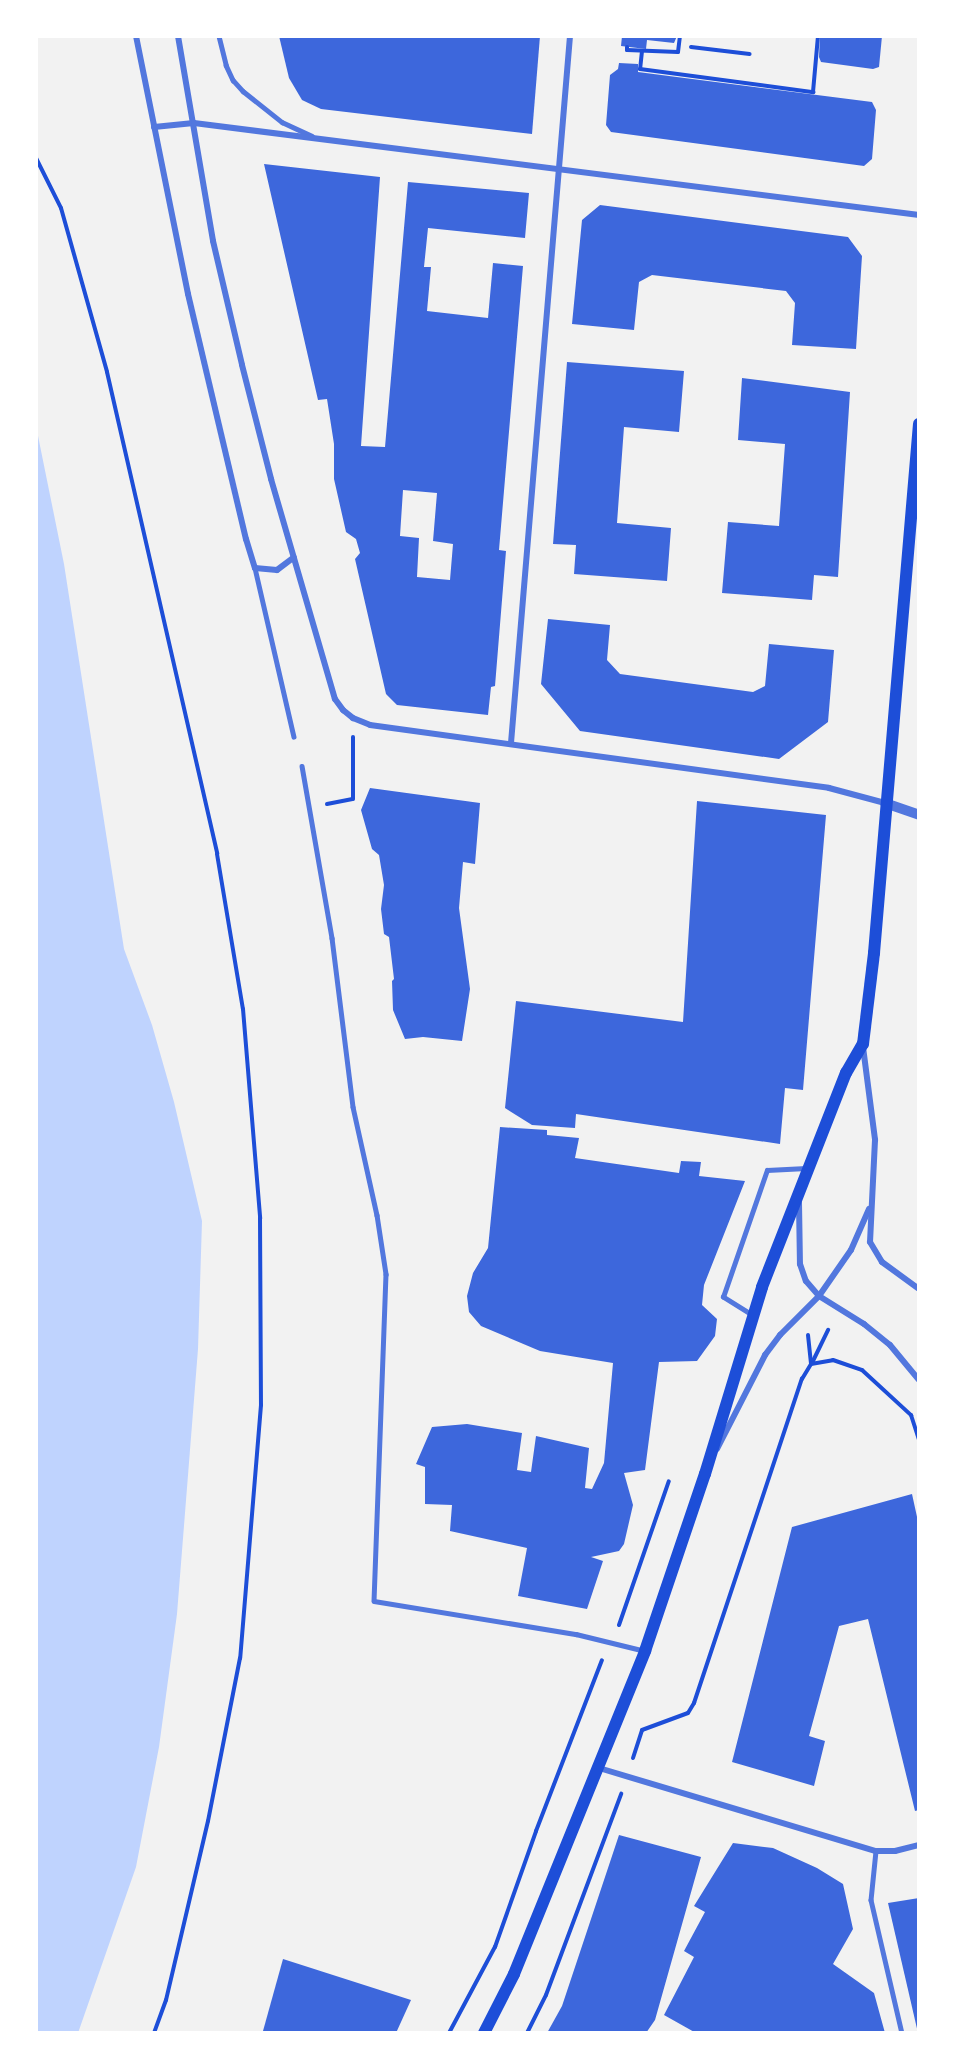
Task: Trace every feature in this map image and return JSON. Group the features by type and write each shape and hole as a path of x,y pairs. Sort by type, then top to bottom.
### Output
{"main road":[{"path":"484,2033 514,1974 645,1651 705,1474 752,1315 846,1073 862,1044 873,953 919,424"}],"street":[{"path":"136,36 213,406 255,568 277,570 294,558"},
{"path":"178,36 194,123 197,159 215,252 268,468 335,699 353,718 370,725 829,788 919,815"},
{"path":"511,743 570,36"},
{"path":"154,127 194,123 919,215"},
{"path":"862,1044 875,1140 869,1236 874,1252 882,1262 918,1287"},
{"path":"799,1194 800,1263 806,1281 819,1296 858,1320 890,1345 919,1380"},
{"path":"705,1474 765,1355 780,1335 819,1296 851,1250 871,1204"},
{"path":"598,1768 876,1851 895,1851 919,1845"}],"lane":[{"path":"219,36 226,65 233,80 243,92 282,122 317,138"},
{"path":"255,568 294,737"},
{"path":"302,766 332,938 353,1107 377,1215 386,1274 374,1601 576,1634 612,1645 645,1651"},
{"path":"752,1315 723,1297 767,1170 809,1168"},
{"path":"876,1851 871,1900 902,2033"}],"path":[{"path":"627,47 627,50 678,52 680,36"},
{"path":"642,51 640,69 813,92 818,36"},
{"path":"691,47 750,54"},
{"path":"36,158 64,216 107,372 217,854 243,1009 260,1218 261,1405 240,1658 205,1832 166,2000 154,2033"},
{"path":"309,807 354,799 353,718"},
{"path":"527,2033 546,1995 642,1730 688,1713 694,1703 802,1379 828,1330"},
{"path":"808,1332 811,1364"},
{"path":"811,1364 833,1360 862,1370 911,1414 919,1439"},
{"path":"449,2033 495,1947 536,1831 606,1648 612,1645 669,1481"}],"water":[{"path":"36,426 64,564 124,949 152,1025 174,1102 202,1221 198,1349 177,1614 159,1747 136,1867 78,2033 36,2033"}],"building":[{"path":"279,36 540,36 532,134 321,109 302,100 289,78"},
{"path":"622,36 677,36 674,43 647,40 646,49 621,46"},
{"path":"820,36 882,36 879,67 873,69 821,62 819,57"},
{"path":"619,63 638,64 638,72 872,102 876,110 872,159 864,166 611,132 606,125 610,75 618,69"},
{"path":"264,164 380,177 361,446 385,447 408,182 529,193 525,238 428,228 424,267 431,267 427,311 488,318 493,263 523,266 499,550 506,551 495,686 491,687 488,715 397,705 386,694 355,559 360,553 356,539 346,532 334,479 334,444 327,399 318,400","holes":["403,490 437,493 433,541 453,544 450,580 417,577 419,538 400,536"]},
{"path":"600,205 848,237 862,256 856,349 792,345 795,303 786,291 652,275 639,282 634,330 572,324 582,220"},
{"path":"567,362 684,371 679,432 624,427 617,523 671,528 667,581 574,574 576,545 553,544"},
{"path":"742,378 850,392 838,577 814,575 812,600 722,593 728,522 779,526 785,444 738,440"},
{"path":"548,619 610,625 607,660 620,674 753,692 765,686 769,644 834,650 828,722 779,759 580,731 541,684"},
{"path":"370,788 480,803 475,864 463,862 459,908 470,989 462,1041 423,1037 405,1039 393,1010 392,981 394,979 389,937 384,934 381,909 384,885 379,855 372,849 361,810"},
{"path":"697,801 826,815 803,1090 785,1088 780,1144 576,1114 575,1128 532,1125 505,1108 516,1001 683,1022"},
{"path":"500,1127 547,1130 547,1135 579,1138 575,1158 679,1173 681,1161 701,1162 699,1176 745,1181 704,1285 702,1305 717,1319 715,1336 697,1361 659,1362 645,1470 624,1473 633,1505 624,1544 619,1551 591,1557 603,1561 587,1609 518,1596 527,1548 450,1531 452,1505 425,1504 425,1467 416,1464 432,1427 467,1424 522,1433 517,1470 531,1472 536,1436 589,1448 585,1488 592,1489 604,1463 613,1363 540,1351 481,1326 469,1312 467,1296 473,1273 488,1248"},
{"path":"912,1494 919,1526 919,1810 915,1811 868,1619 839,1626 809,1736 825,1741 814,1786 732,1762 792,1527"},
{"path":"619,1835 701,1857 655,2020 646,2033 547,2033 562,2006"},
{"path":"733,1843 773,1848 817,1868 843,1884 853,1929 833,1964 874,1993 885,2033 696,2033 664,2015 694,1957 684,1951 705,1912 694,1906"},
{"path":"919,1898 919,2033 918,2033 888,1903"},
{"path":"283,1959 411,2000 396,2033 263,2031"}]}
